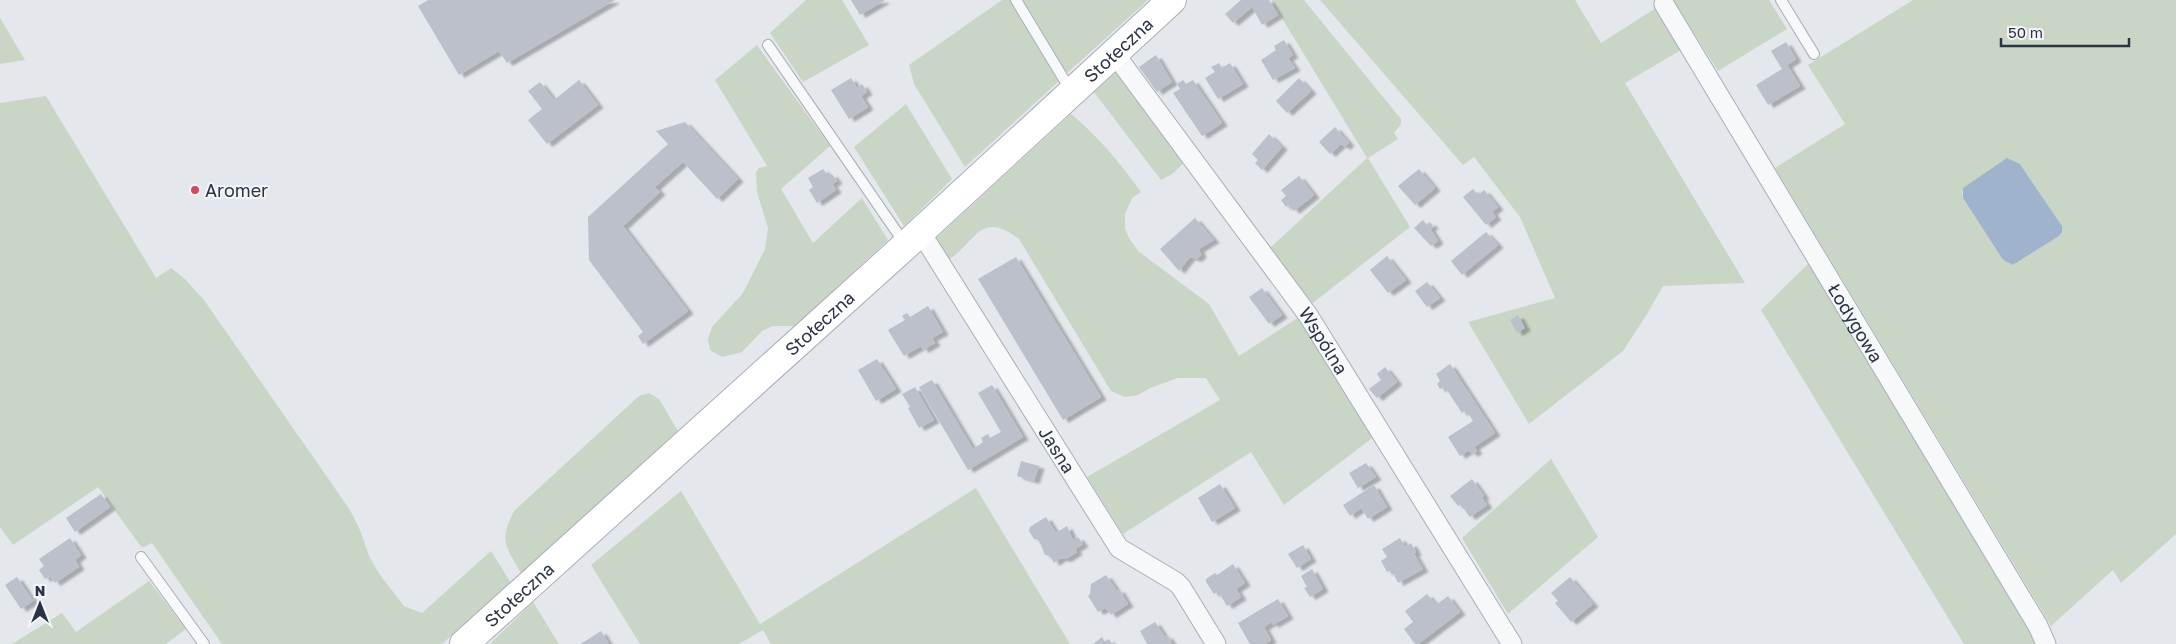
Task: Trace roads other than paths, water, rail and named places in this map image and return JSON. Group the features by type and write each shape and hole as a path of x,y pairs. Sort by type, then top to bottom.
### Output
{"street":[{"name":"Stołeczna","path":"464,644 913,238 1172,0"},
{"name":"Łodygowa","path":"1664,4 2038,626 2046,644"},
{"name":"Wspólna","path":"1114,53 1308,315 1512,644"},
{"name":"Jasna","path":"913,238 1119,548 1176,582 1216,644"}],"lane":[{"path":"1016,0 1072,92"},
{"path":"1781,0 1814,54"},
{"path":"768,45 913,238"},
{"path":"141,557 204,644"}],"water":[{"path":"2007,158 2020,164 2062,226 2062,232 2059,236 2013,265 2001,257 1963,198 1963,188"}],"place":[{"name":"Aromer","path":"195,190"}]}
